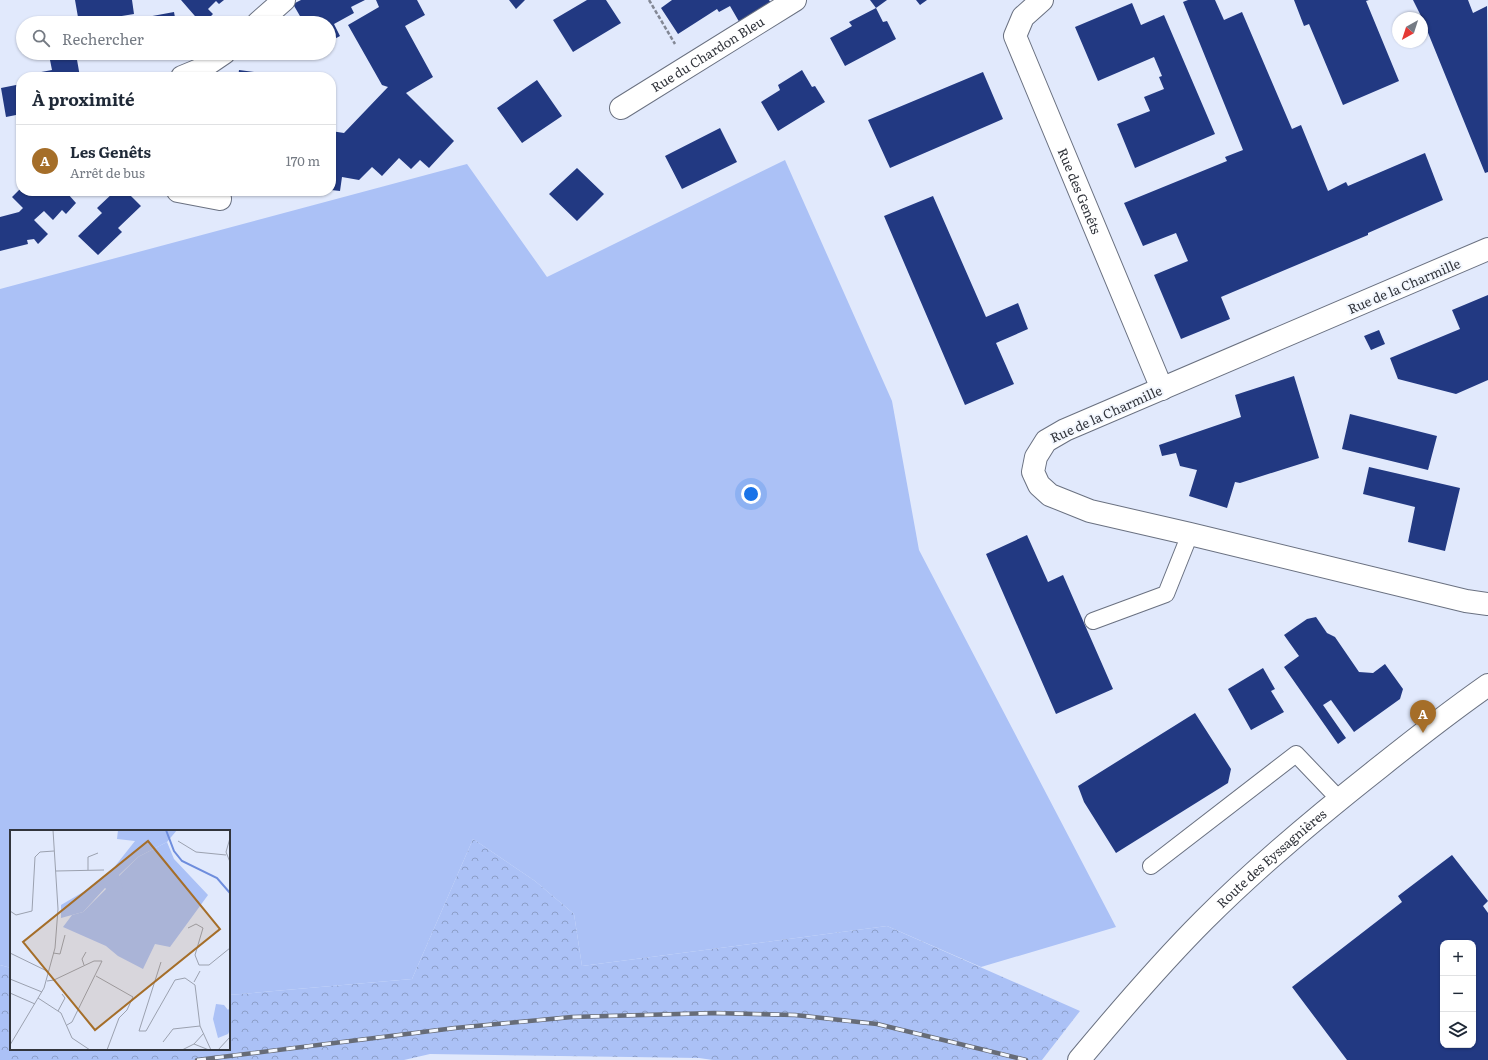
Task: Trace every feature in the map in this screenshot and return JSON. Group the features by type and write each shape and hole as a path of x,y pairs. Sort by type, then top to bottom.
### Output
{"street":[{"path":"266,16 284,0"},
{"name":"Rue du Chardon Bleu","path":"621,108 795,0"},
{"name":"Rue des Genêts","path":"1042,0 1023,17 1015,36 1162,389"},
{"path":"194,72 214,60"},
{"path":"204,196 220,199"},
{"name":"Rue de la Charmille","path":"1488,249 1065,430 1046,441 1036,457 1033,472 1039,485 1050,495 1090,511 1466,602 1488,604"},
{"name":"Rue de la Charmille","path":"1466,602 1488,622"},
{"name":"Route des Eyssagnières","path":"1079,1060 1158,968 1204,919 1269,859 1339,799 1486,690"}],"lane":[{"path":"1093,621 1166,594 1190,534"},
{"path":"1151,866 1296,754 1339,799"}],"path":[{"path":"649,0 689,67"}],"green space":[{"path":"785,160 892,401 919,550 1116,927 981,967 887,926 582,966 574,914 535,881 473,839 412,979 230,995 230,830 10,830 10,968 0,965 0,289 467,164 547,277"},
{"path":"473,839 535,881 574,914 582,966 887,926 1080,1011 1042,1060 713,1060 699,1058 430,1054 404,1060 0,1060 0,965 10,968 10,1050 230,1050 230,995 412,979"}],"building":[{"path":"75,0 132,0 134,14 122,16 78,16"},
{"path":"181,0 224,0 219,4 216,1 208,9 213,14 211,16 195,16"},
{"path":"301,0 365,0 351,7 354,13 336,23 336,16 300,16 293,4"},
{"path":"376,0 417,0 425,15 405,26 433,77 406,93 454,141 429,168 420,160 411,169 399,158 382,176 372,167 359,180 342,177 340,191 336,191 336,132 344,133 388,87 382,85 348,25 379,7"},
{"path":"509,0 525,0 516,9"},
{"path":"587,0 606,0 621,23 573,52 553,20"},
{"path":"672,0 769,0 772,5 741,25 730,6 719,12 717,9 678,34 661,8"},
{"path":"870,0 887,0 876,8"},
{"path":"916,0 927,0 920,5"},
{"path":"1188,0 1215,0 1224,20 1242,12 1292,129 1301,125 1328,191 1346,182 1348,186 1425,153 1443,200 1368,233 1368,235 1221,297 1230,319 1181,339 1154,275 1188,261 1176,233 1143,246 1124,203 1227,161 1225,157 1243,150 1183,2"},
{"path":"1294,0 1369,0 1366,1 1399,81 1343,105 1309,24 1304,26"},
{"path":"1413,0 1468,0 1473,13 1487,6 1488,172 1485,173 1428,33 1428,12 1419,12"},
{"path":"1132,3 1141,25 1164,15 1215,134 1135,168 1117,124 1150,111 1144,97 1164,89 1159,77 1162,76 1154,57 1098,81 1075,27"},
{"path":"876,8 883,22 887,21 896,39 845,66 830,38 852,26 849,22"},
{"path":"174,12 175,16 152,16"},
{"path":"336,28 340,36 336,38"},
{"path":"50,60 77,60 79,72 41,72 52,70"},
{"path":"239,70 253,72 239,72"},
{"path":"802,70 812,87 815,86 825,102 778,131 761,102 780,90 778,85"},
{"path":"983,72 1003,119 890,168 868,120"},
{"path":"537,80 562,116 522,143 497,108"},
{"path":"16,85 16,115 6,117 1,88"},
{"path":"720,128 737,162 682,189 665,156"},
{"path":"577,168 604,194 577,221 549,194"},
{"path":"16,193 16,196 70,196 76,203 66,214 62,210 53,220 44,211 34,220 48,234 38,244 34,239 27,240 28,244 0,251 0,217 19,212 23,208 12,197"},
{"path":"110,196 131,196 141,206 118,228 122,232 98,255 78,236 102,213 97,208"},
{"path":"933,196 986,317 1018,303 1028,329 996,343 1014,384 965,405 884,216"},
{"path":"1488,295 1488,380 1456,394 1398,379 1390,358 1460,329 1452,310"},
{"path":"1379,330 1385,344 1371,350 1364,336"},
{"path":"1294,376 1319,458 1240,483 1235,482 1227,508 1189,496 1197,470 1180,466 1176,453 1162,456 1159,445 1241,417 1235,395"},
{"path":"1350,414 1437,436 1428,470 1342,449"},
{"path":"1369,467 1460,488 1445,551 1408,542 1415,507 1363,494"},
{"path":"1027,535 1048,582 1063,575 1113,689 1056,714 986,554"},
{"path":"1316,617 1327,633 1335,637 1359,672 1373,673 1385,664 1403,689 1400,699 1354,732 1331,700 1323,705 1346,738 1338,744 1284,667 1299,656 1284,635 1307,619"},
{"path":"1263,668 1275,689 1271,691 1284,712 1251,730 1228,689"},
{"path":"1195,713 1231,769 1228,783 1116,853 1084,802 1078,786"},
{"path":"1452,855 1488,901 1483,906 1488,913 1488,1060 1347,1060 1292,987 1402,902 1398,896"}],"railway":[{"path":"197,1060 455,1028 572,1017 714,1013 795,1015 877,1024 1026,1060"}],"place":[{"name":"Les Genêts","path":"1423,733"}]}
